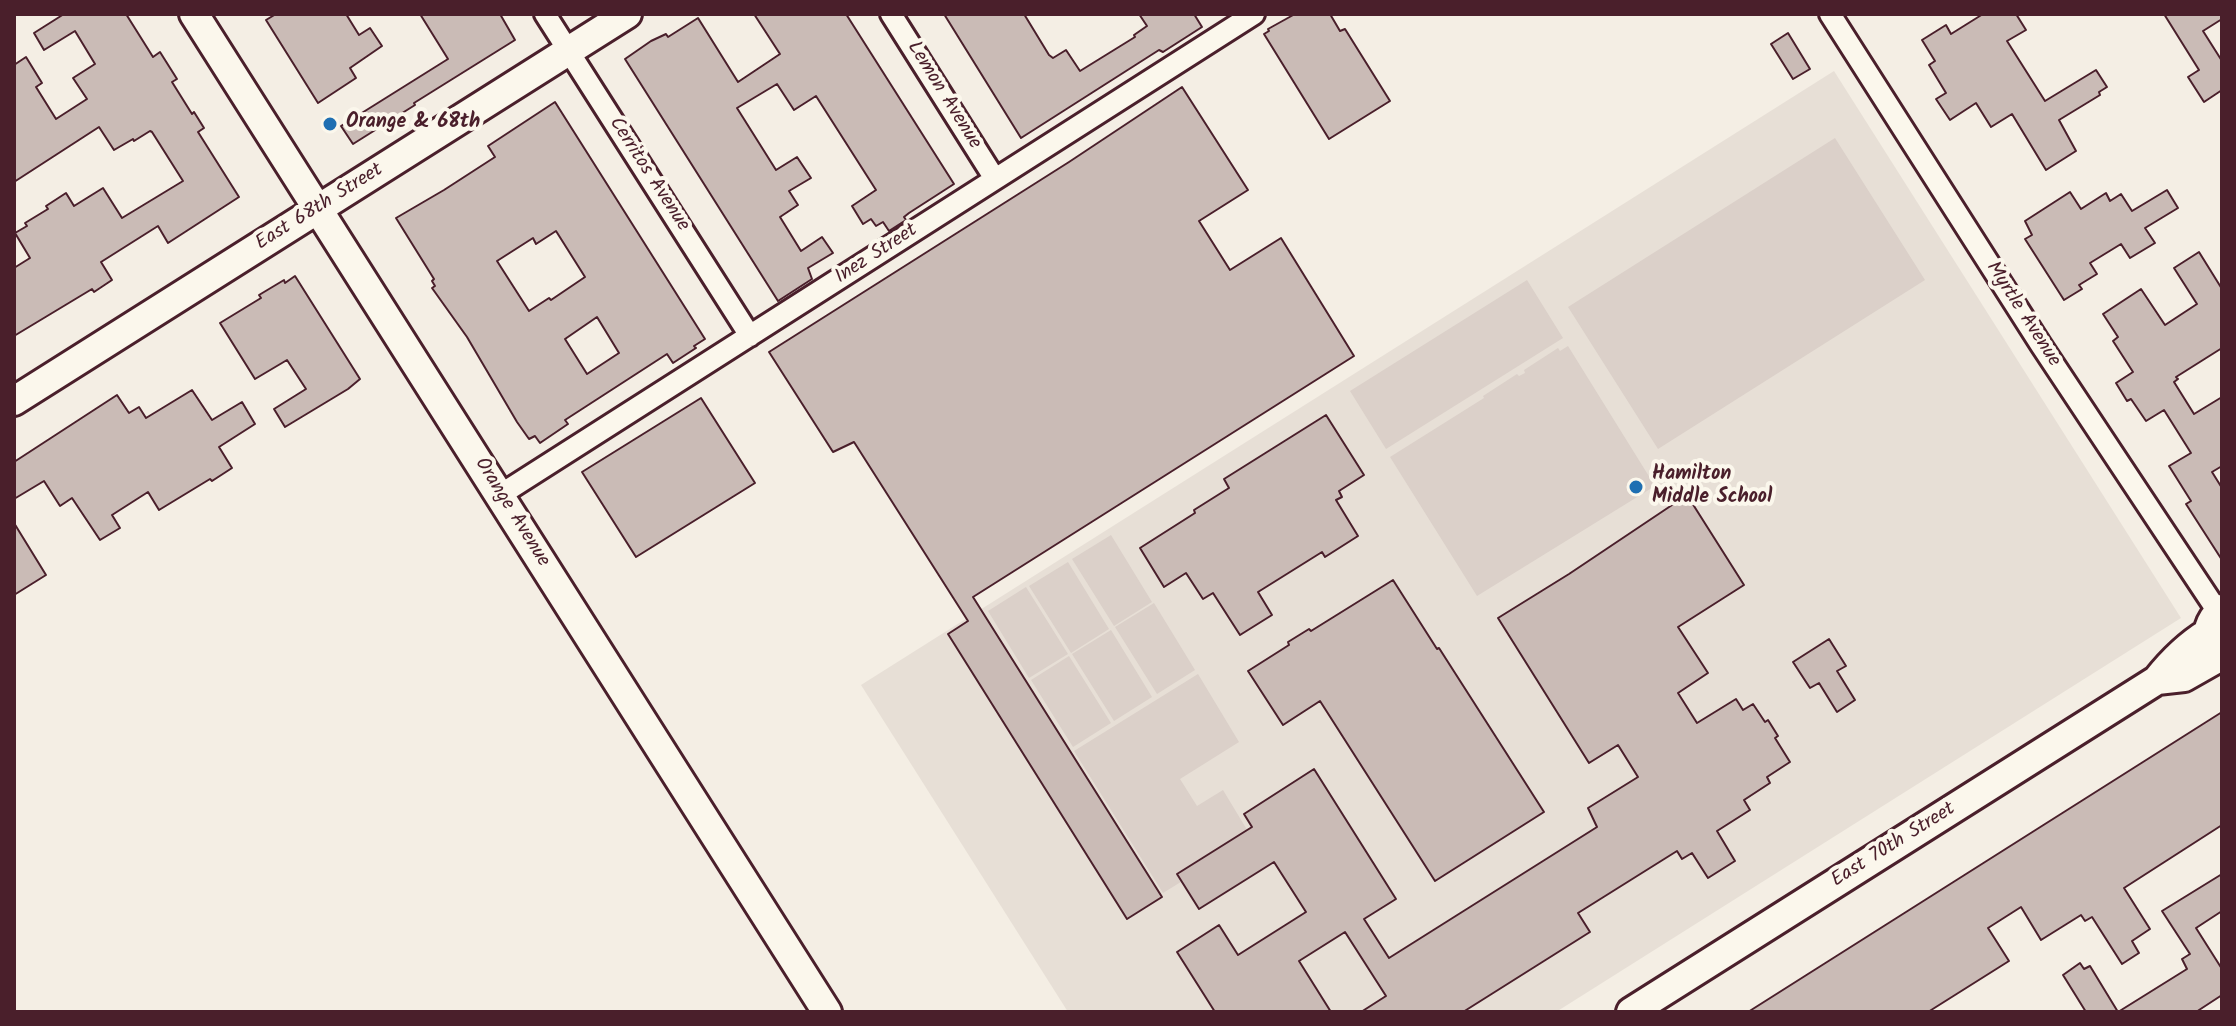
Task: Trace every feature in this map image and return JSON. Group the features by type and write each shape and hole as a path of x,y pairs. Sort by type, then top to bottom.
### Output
{"street":[{"name":"Orange Avenue","path":"194,14 827,1012"},
{"name":"Cerritos Avenue","path":"545,14 750,336"},
{"name":"East 68th Street","path":"14,401 627,14"},
{"name":"Lemon Avenue","path":"891,14 995,179"},
{"name":"Myrtle Avenue","path":"1830,14 2041,345 2218,633"},
{"name":"Inez Street","path":"500,495 1245,16"},
{"name":"East 70th Street","path":"1631,1012 2157,680 2184,677 2218,633"}],"shaded area":[{"name":"Hamilton Middle School","path":"1834,71 2181,618 1556,1012 1068,1012 861,685"},
{"path":"1835,138 1925,280 1658,449 1568,307"},
{"path":"1527,280 1563,338 1386,449 1350,391"},
{"path":"1568,346 1655,486 1477,596 1390,457 1517,374 1525,373 1524,370 1558,348 1560,351"},
{"path":"1111,535 1152,602 1114,626 1072,559"},
{"path":"1068,562 1109,629 1071,653 1029,586"},
{"path":"1026,587 1068,654 1029,678 988,611"},
{"path":"1154,603 1195,670 1157,694 1115,627"},
{"path":"1111,630 1152,697 1114,721 1072,654"},
{"path":"1069,656 1111,723 1073,747 1031,680"},
{"path":"1198,674 1239,742 1180,779 1197,806 1223,790 1252,838 1163,893 1074,751"}],"building":[{"path":"64,14 126,14 153,57 160,52 177,79 172,82 204,128 198,132 239,197 168,243 158,226 101,262 112,280 14,336 14,268 30,258 15,233 27,226 25,223 66,193 74,206 103,188 122,218 183,181 152,132 114,150 99,127 14,182 14,65 26,57 42,83 36,87 56,119 87,99 73,78 95,64 75,31 44,50 34,33"},
{"path":"276,14 346,14 359,35 370,28 382,46 350,68 356,78 318,103 266,20"},
{"path":"420,14 500,14 515,40 353,144 341,126 448,59"},
{"path":"754,14 846,14 954,184 909,213 904,217 906,220 889,231 883,222 876,226 871,219 863,224 852,206 876,190 816,96 794,110 777,84 737,108 776,170 797,157 811,178 789,191 798,205 780,217 801,251 822,237 833,253 808,268 812,279 778,301 625,59 651,41 666,34 668,37 698,18 738,82 780,54"},
{"path":"944,14 1024,14 1049,55 1053,58 1066,50 1080,71 1135,37 1147,26 1139,14 1194,14 1202,27 1163,52 1159,50 1021,138"},
{"path":"1295,14 1330,14 1340,31 1345,29 1390,101 1329,139 1264,34"},
{"path":"1983,14 2016,14 2026,30 2007,41 2045,101 2096,70 2107,87 2099,92 2100,95 2059,120 2076,151 2046,170 2012,114 1991,127 1976,103 1950,120 1936,99 1946,93 1929,65 1935,61 1922,40 1946,25 1951,34"},
{"path":"2164,14 2222,14 2222,19 2203,31 2222,61 2222,90 2204,102 2188,77 2199,70"},
{"path":"1788,33 1810,69 1793,79 1771,44"},
{"path":"1182,87 1248,190 1199,221 1230,270 1281,238 1354,356 973,597 1162,897 1127,919 948,634 968,621 854,442 833,452 769,352"},
{"path":"555,102 705,339 673,363 667,354 565,420 568,424 540,443 535,436 529,439 517,422 467,337 432,288 435,286 434,279 396,218 495,157 488,146","holes":["556,231 585,277 529,311 497,261 533,238 536,244","597,317 619,353 587,374 565,339"]},
{"path":"2167,190 2178,208 2145,228 2155,243 2130,258 2121,244 2090,263 2097,274 2079,285 2082,289 2064,300 2025,239 2032,235 2025,221 2070,192 2081,209 2106,193 2110,201 2121,194 2132,211"},
{"path":"2199,252 2222,289 2222,348 2176,377 2178,379 2174,382 2194,414 2222,397 2222,466 2212,472 2222,488 2222,560 2186,504 2191,501 2169,466 2191,453 2164,410 2146,421 2131,399 2127,401 2116,383 2133,372 2113,341 2118,337 2103,314 2141,289 2165,325 2197,304 2174,268"},
{"path":"295,276 360,379 285,427 274,409 306,389 287,360 255,379 220,323 261,298 259,295"},
{"path":"192,390 212,420 242,402 255,424 219,447 232,468 212,481 210,479 159,510 148,492 112,515 120,528 100,540 72,498 60,506 44,481 14,499 14,462 117,395 129,413 139,407 146,418"},
{"path":"701,398 755,483 636,557 582,472"},
{"path":"1326,415 1364,475 1339,491 1342,497 1336,500 1358,536 1325,557 1322,552 1258,592 1272,615 1240,635 1213,593 1203,599 1186,573 1164,587 1140,548 1229,488 1224,479"},
{"path":"1687,495 1744,585 1678,627 1708,673 1678,693 1697,723 1736,699 1743,710 1753,704 1765,722 1768,720 1790,762 1767,777 1770,783 1744,800 1750,810 1717,831 1735,861 1708,878 1692,853 1682,859 1677,851 1578,913 1590,932 1463,1012 1361,1012 1386,996 1345,932 1299,961 1331,1012 1215,1012 1177,952 1219,925 1238,955 1306,912 1274,862 1199,909 1177,874 1252,827 1244,814 1314,769 1396,899 1364,919 1389,958 1597,827 1588,808 1638,777 1618,745 1589,763 1498,618"},
{"path":"14,523 46,575 14,595"},
{"path":"1393,580 1544,812 1435,881 1320,701 1283,725 1248,671 1289,645 1288,642"},
{"path":"1829,639 1846,666 1837,671 1855,700 1837,712 1819,683 1810,688 1793,662"},
{"path":"2222,712 2222,825 2124,888 2150,929 2132,941 2139,953 2122,964 2092,917 2085,921 2081,915 2041,940 2021,907 1988,928 2009,961 1928,1012 1748,1012"},
{"path":"2222,874 2222,911 2196,928 2222,969 2222,995 2196,1012 2118,1012 2187,969 2182,959 2190,954 2162,911"},
{"path":"2080,963 2084,969 2090,966 2118,1012 2086,1012 2063,975"}],"place":[{"name":"Orange & 68th","path":"330,124"},
{"name":"Hamilton Middle School","path":"1636,487"}]}
